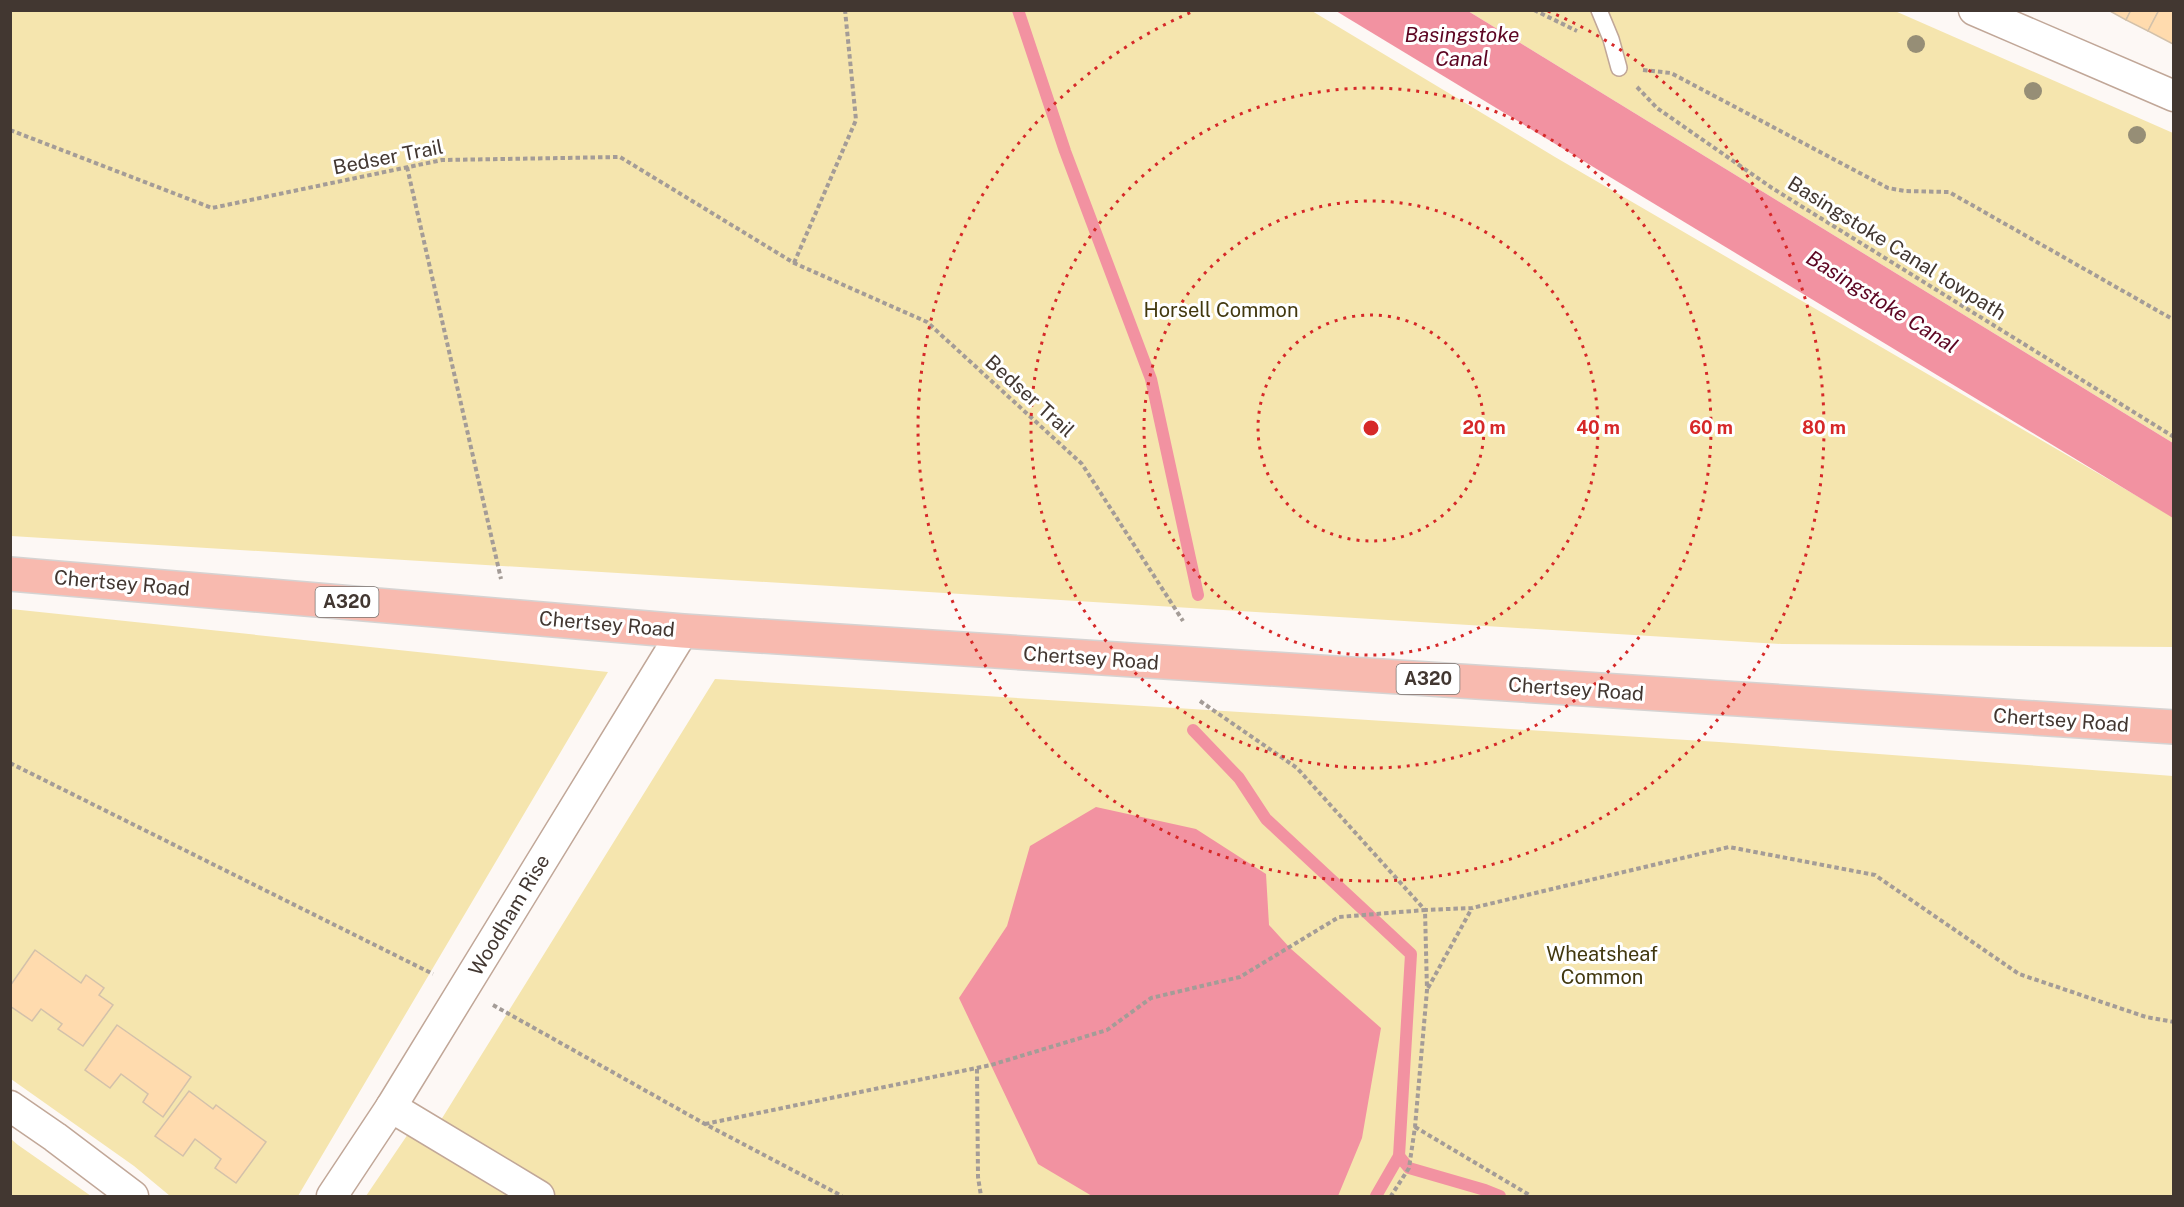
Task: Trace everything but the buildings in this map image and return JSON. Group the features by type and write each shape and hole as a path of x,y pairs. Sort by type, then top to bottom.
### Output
{"main road":[{"name":"Chertsey Road","path":"10,574 683,631 2174,727"}],"street":[{"path":"1974,10 2174,96"},
{"name":"Woodham Rise","path":"332,1197 391,1107 683,631"},
{"path":"10,1106 55,1137 133,1197"},
{"path":"391,1107 539,1197"}],"lane":[{"path":"1599,10 1611,39 1618,68"}],"path":[{"path":"795,263 856,120 845,10"},
{"path":"1618,68 1671,73 1888,188 1905,191 1948,192 2174,320"},
{"name":"Basingstoke Canal towpath","path":"1618,68 1657,108 1772,188 2174,437"},
{"name":"Bedser Trail","path":"10,130 212,208 442,160 620,158 795,263 927,322 1082,464 1183,621"},
{"path":"408,167 499,566 506,615"},
{"path":"1199,700 1297,768 1425,910 1427,990 1415,1126 1409,1168 1391,1197"},
{"path":"10,763 464,988 573,1052 842,1197"},
{"path":"705,1124 977,1069 1107,1030 1151,998 1240,977 1339,917 1472,908 1729,846 1875,875 2019,974 2146,1017 2174,1022"},
{"path":"1427,990 1472,908"},
{"path":"977,1069 978,1177 981,1197"},
{"path":"1415,1126 1531,1197"}],"green space":[{"name":"Horsell Common","path":"10,11 1312,11 1555,157 2173,517 2173,647 1782,644 11,536"},
{"path":"1468,11 1895,11 2173,133 2173,443"},
{"path":"11,609 608,672 298,1196 170,1196 134,1166 11,1079"},
{"name":"Wheatsheaf Common","path":"715,679 1719,742 2173,776 2173,1196 366,1196 408,1134 431,1136"},
{"path":"11,1139 18,1145 91,1196 11,1196"}],"water":[{"name":"Basingstoke Canal","path":"1336,11 1468,11 2173,443 2173,518"},
{"path":"1096,807 1196,829 1266,874 1269,925 1290,948 1381,1028 1362,1138 1338,1196 1092,1196 1038,1164 959,998 1007,926 1030,846"}],"waterway":[{"path":"1018,10 1065,151 1151,379 1198,595"},
{"path":"1193,730 1239,778 1266,819 1411,954 1399,1156 1376,1196"},
{"path":"1399,1156 1409,1168 1500,1196"}]}
